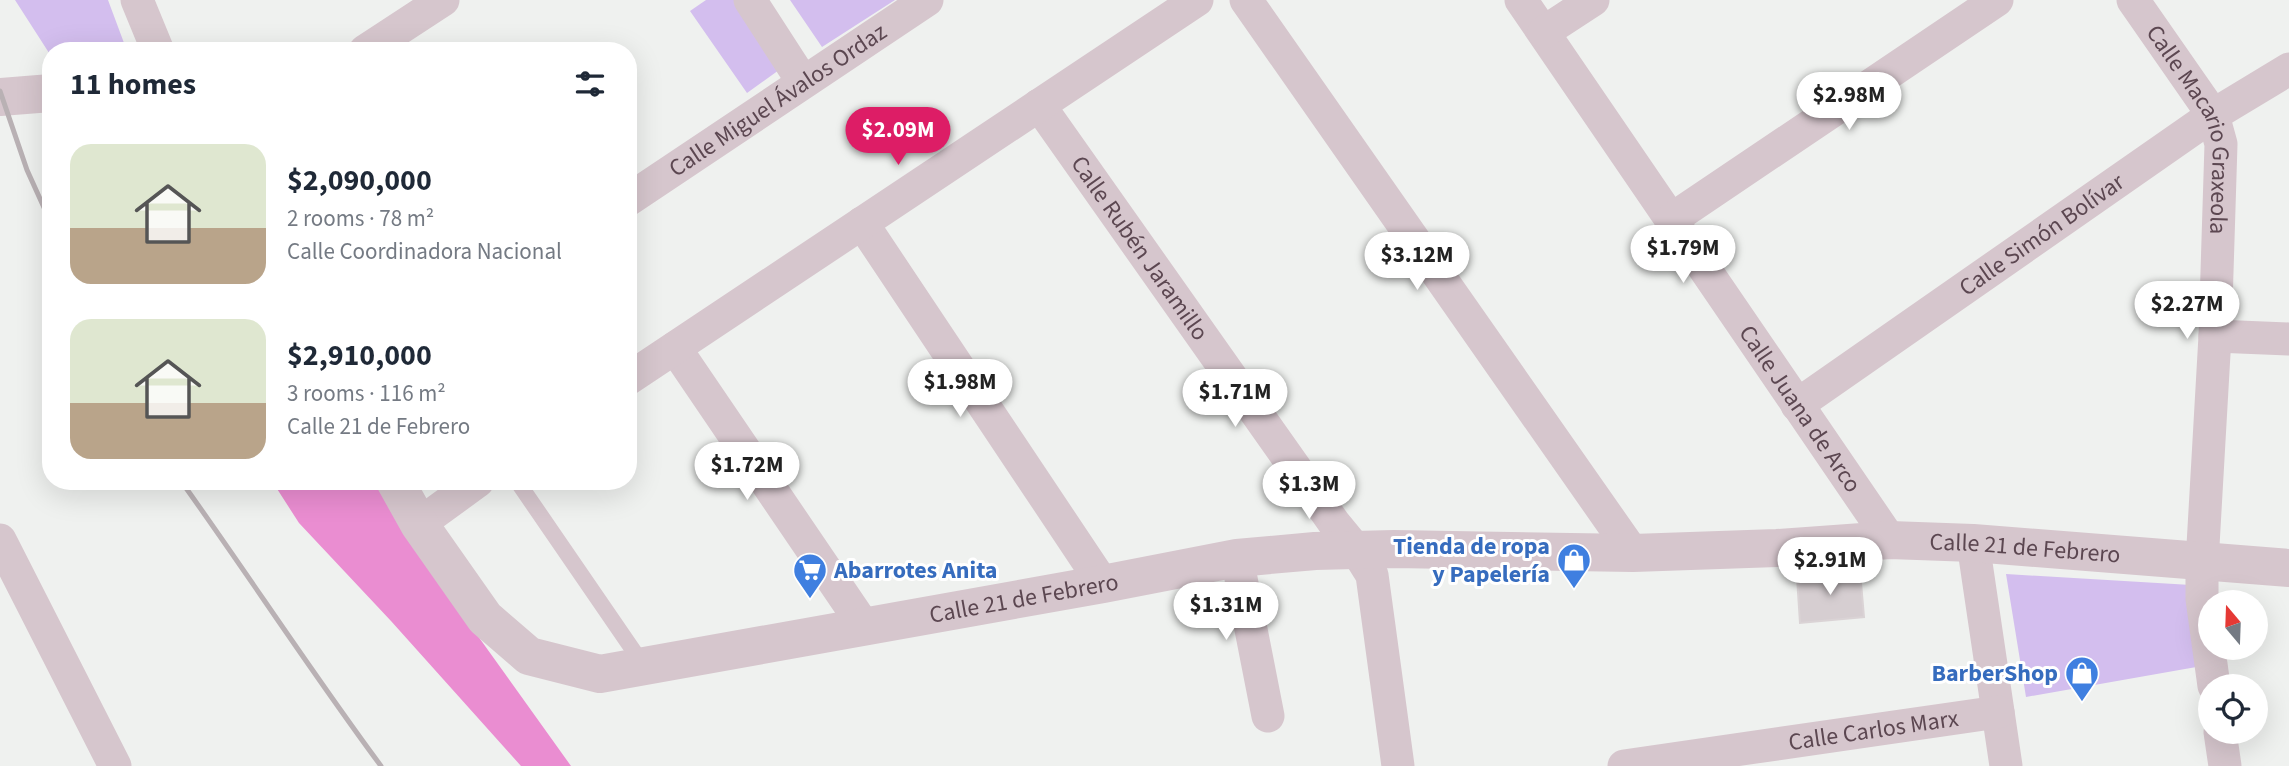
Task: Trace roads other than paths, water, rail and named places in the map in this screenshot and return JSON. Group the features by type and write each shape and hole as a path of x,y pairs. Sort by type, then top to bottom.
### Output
{"street":[{"path":"137,0 154,42"},
{"path":"380,42 443,0"},
{"path":"750,0 803,82"},
{"name":"Calle Miguel Ávalos Ordaz","path":"637,194 927,0"},
{"path":"637,373 1197,0"},
{"path":"1246,0 1633,553"},
{"name":"Calle Juana de Arco","path":"1521,0 1890,540"},
{"path":"1544,33 1593,0"},
{"path":"1672,219 1997,0"},
{"name":"Calle Macario Graxeola","path":"2133,0 2213,116 2221,144 2215,336 2202,563 2202,599 2212,674"},
{"name":"Calle Simón Bolívar","path":"1797,405 2213,116 2289,69"},
{"path":"0,97 42,94"},
{"name":"Calle Rubén Jaramillo","path":"1039,105 1372,575 1398,766"},
{"path":"862,223 1103,584"},
{"path":"2215,336 2289,339"},
{"path":"675,348 864,626"},
{"name":"Calle 21 de Febrero","path":"400,490 419,524 485,618 529,656 600,674 1237,558 1315,551 1394,549 1633,553 1777,548 1890,540 1973,543 2289,568"},
{"path":"419,524 466,490"},
{"path":"0,540 115,766"},
{"path":"1973,543 2006,766"},
{"path":"1237,558 1268,716"},
{"name":"Calle Carlos Marx","path":"1624,766 1998,712"},
{"path":"2222,744 2225,766"}],"lane":[{"path":"523,490 644,666"}],"railway":[{"path":"0,91 27,170 42,203"},
{"path":"187,490 381,766"}],"place":[{"name":"Tienda de ropa y Papelería","path":"1574,590"},
{"name":"Abarrotes Anita","path":"810,600"},
{"name":"BarberShop","path":"2082,703"}]}
